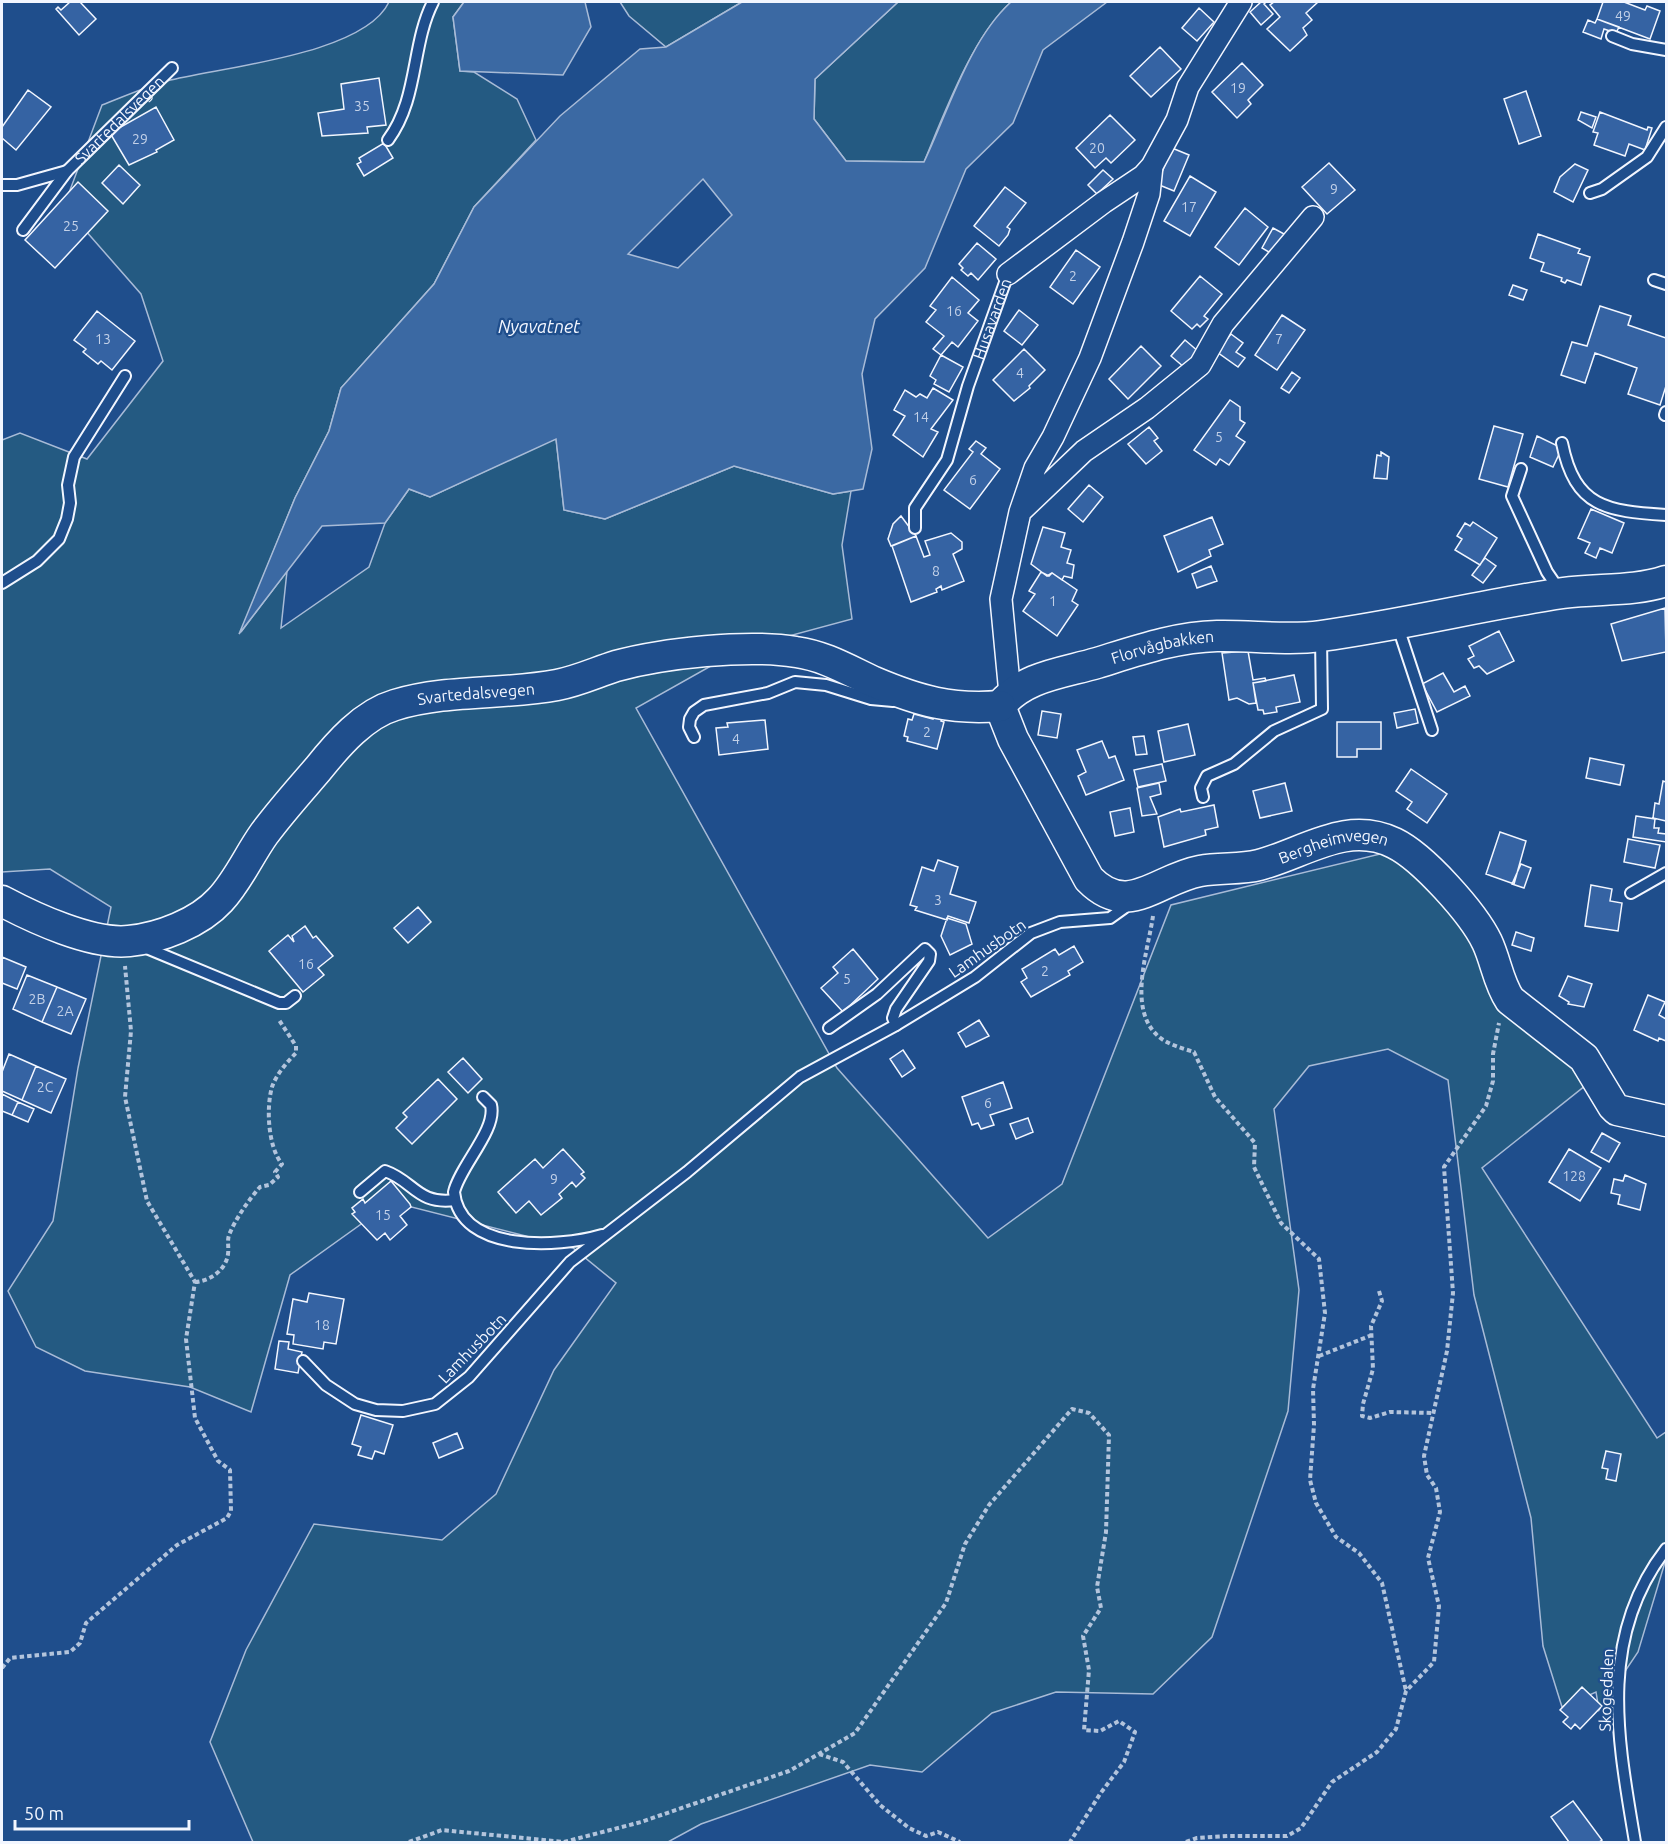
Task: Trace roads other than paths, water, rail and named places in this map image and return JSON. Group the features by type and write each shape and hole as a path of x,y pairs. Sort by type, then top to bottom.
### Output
{"street":[{"name":"Husavarden","path":"1008,274 1104,202 1143,176 1152,166 1177,120 1188,87 1241,2"},
{"name":"Husavarden","path":"1005,700 1001,599 1020,512 1035,468 1053,437 1090,358 1149,194 1152,166"},
{"path":"1020,512 1084,451 1147,408 1200,364 1223,324 1313,216"},
{"name":"Florvågbakken","path":"1005,700 1064,670 1182,639 1216,636 1321,636 1563,593 1621,590 1666,580"},
{"name":"Svartedalsvegen","path":"2,901 21,912 82,934 123,941 188,923 221,899 266,832 330,754 366,720 380,710 398,704 448,695 556,685 638,661 723,651 765,650 791,651 827,659 910,695 944,706 1005,700"},
{"path":"1005,700 1013,739 1089,879 1107,894 1130,898"},
{"name":"Bergheimvegen","path":"1130,898 1200,871 1240,869 1258,865 1332,838 1355,834 1395,843 1418,860 1468,913 1487,943 1502,989 1510,1000 1584,1058 1603,1093 1617,1110 1666,1121"}],"lane":[{"path":"388,140 396,129 414,82 423,30 434,2"},
{"path":"1611,36 1640,46 1666,50"},
{"name":"Svartedalsvegen","path":"23,230 67,171 172,68"},
{"path":"1590,193 1602,189 1647,157 1666,127"},
{"name":"Svartedalsvegen","path":"2,185 17,185 67,171"},
{"name":"Husavarden","path":"915,528 915,508 946,460 968,386 1008,274"},
{"path":"1654,280 1666,284"},
{"path":"2,583 37,561 58,539 69,511 69,485 74,457 124,376"},
{"path":"1562,442 1572,478 1588,498 1610,509 1666,515"},
{"path":"1521,469 1512,496 1547,572 1563,593"},
{"path":"1397,624 1432,730"},
{"path":"1203,797 1201,788 1207,776 1234,764 1287,723 1322,708 1321,636"},
{"path":"694,737 689,727 690,719 694,712 704,705 768,693 795,682 826,685 886,702 906,700 910,695"},
{"path":"1631,893 1666,873"},
{"name":"Lamhusbotn","path":"303,1361 326,1385 355,1404 376,1410 403,1411 435,1404 470,1377 570,1262 800,1077 896,1025 975,977 1031,933 1060,922 1110,918 1124,908 1130,898"},
{"name":"Svartedalsvegen","path":"123,941 286,1004 295,996"},
{"name":"Lamhusbotn","path":"829,1028 877,994 911,959 925,949 930,954 929,961 896,1009 893,1018 896,1025"},
{"path":"360,1192 385,1171 394,1174 413,1190 438,1202 455,1200 456,1184 491,1122 491,1105 483,1097"},
{"name":"Lamhusbotn","path":"455,1200 461,1217 468,1225 480,1232 526,1244 574,1242 610,1232"},
{"name":"Skogedalen","path":"1635,1842 1619,1746 1620,1663 1627,1619 1647,1575 1666,1549"}],"water":[{"path":"464,2 585,2 591,27 563,75 460,71 453,17"},
{"name":"Nyavatnet","path":"742,2 898,2 815,79 814,119 846,161 924,162 971,56 996,18 1011,2 1107,2 1043,50 1013,123 966,169 925,268 875,319 862,374 872,449 863,489 833,494 734,466 605,519 564,510 556,439 430,497 409,489 385,523 322,526 239,634 295,498 329,431 341,388 434,284 474,207 560,116 640,49 666,47","holes":["703,179 732,215 678,268 628,254"]}]}
